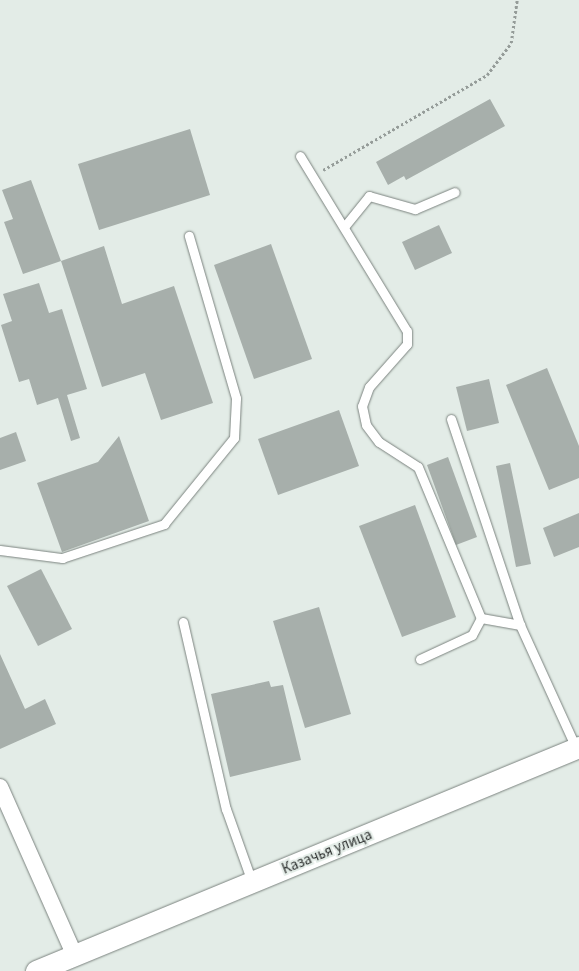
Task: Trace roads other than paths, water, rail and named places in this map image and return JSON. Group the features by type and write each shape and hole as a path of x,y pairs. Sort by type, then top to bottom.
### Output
{"street":[{"name":"Казачья улица","path":"36,971 577,748"},
{"path":"0,787 74,954"}],"lane":[{"path":"300,156 407,331 408,344 369,387 362,406 366,425 379,442 418,467 481,618"},
{"path":"344,227 369,196 415,209 455,192"},
{"path":"0,550 62,558 164,524 234,438 236,398 189,236"},
{"path":"451,419 520,626 577,748"},
{"path":"481,618 520,626"},
{"path":"420,659 472,634 481,618"},
{"path":"183,622 226,809 252,882"}]}
